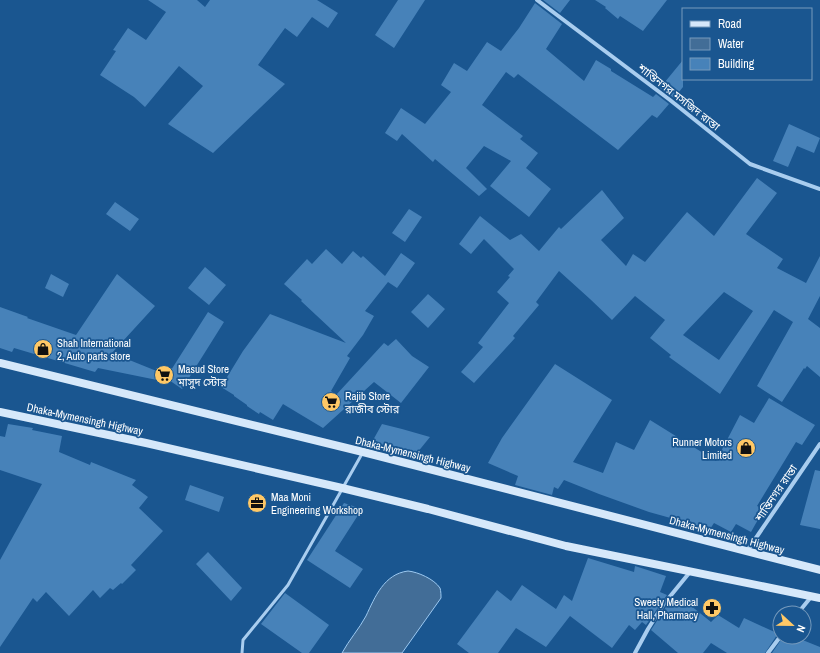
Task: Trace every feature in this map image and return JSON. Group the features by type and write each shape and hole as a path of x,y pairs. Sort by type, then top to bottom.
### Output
{"main road":[{"name":"Dhaka-Mymensingh Highway","path":"0,363 363,452 820,570"},
{"name":"Dhaka-Mymensingh Highway","path":"0,412 146,443 342,488 428,509 566,546 820,598"}],"street":[{"name":"শান্তিনগর মসজিদ রাস্তা","path":"537,0 670,100 750,164 820,189"},
{"name":"শান্তিনগর রাস্তা","path":"747,552 820,444"},
{"path":"635,653 663,605 690,572"},
{"path":"804,605 811,596"}],"lane":[{"path":"242,653 243,640 288,585 363,452"}],"water":[{"path":"408,571 421,574 434,582 440,588 441,598 402,653 342,653 366,616 381,588 393,577"}],"building":[{"path":"148,0 197,0 205,7 210,0 317,0 338,13 328,28 312,17 297,37 285,28 258,65 285,84 213,153 168,124 203,86 179,66 145,107 134,97 100,75 116,51 113,50 128,28 146,40 166,12"},
{"path":"398,0 425,0 394,48 375,35"},
{"path":"543,0 570,0 560,13"},
{"path":"595,0 667,0 643,31 620,16 618,19 605,8 606,7"},
{"path":"535,3 562,24 546,49 584,81 596,60 653,97 656,94 669,104 657,118 652,115 618,150 518,74 514,78 506,72 482,105 523,136 520,139 538,153 526,168 551,189 529,217 490,186 511,161 484,146 466,168 487,189 479,196 435,159 433,162 402,134 397,141 385,133 401,108 425,124 451,92 441,85 454,63 467,71 487,42 501,51 519,28"},
{"path":"682,61 683,87 674,98 660,88"},
{"path":"789,124 820,138 814,153 797,146 788,167 773,161"},
{"path":"757,178 777,193 746,234 783,259 777,268 806,283 820,256 820,296 808,319 820,328 820,377 807,366 805,369 804,368 782,402 757,386 793,322 774,310 720,394 669,357 671,355 650,338 665,320 635,296 612,320 559,271 536,302 539,305 513,336 515,338 474,383 461,372 483,347 478,343 509,303 497,292 510,277 508,276 514,269 484,239 471,254 459,244 480,216 510,240 521,234 539,251 559,227 561,229 602,190 624,218 601,240 626,266 633,254 645,262 687,212 714,236","holes":["724,292 753,311 719,360 683,335"]},
{"path":"115,202 139,219 130,231 106,214"},
{"path":"409,209 422,217 405,242 392,233"},
{"path":"326,249 342,264 353,251 361,258 363,256 385,276 401,253 415,263 397,288 388,282 365,311 374,316 363,335 347,356 350,358 331,391 336,395 384,343 388,346 396,339 412,356 429,367 401,403 374,382 323,428 283,404 273,420 260,412 259,414 221,387 243,351 270,314 346,343 284,284 307,259 312,264"},
{"path":"205,267 226,285 209,305 188,288"},
{"path":"51,274 69,284 63,297 45,288"},
{"path":"117,274 155,306 112,353 164,374 162,381 98,368 95,372 14,348 12,352 0,348 0,307 76,335"},
{"path":"428,294 445,309 428,328 411,312"},
{"path":"208,312 224,322 182,389 166,378"},
{"path":"555,364 612,400 573,462 603,473 616,442 634,450 650,420 716,461 740,415 754,423 769,398 815,425 802,445 796,442 757,506 764,509 751,532 736,524 731,532 714,523 710,529 649,512 564,480 558,489 554,487 552,495 515,485 518,476 488,463 502,438"},
{"path":"8,424 33,428 32,430 62,436 59,452 90,465 91,462 136,480 132,485 148,497 139,508 163,531 131,565 136,570 122,584 121,583 113,590 110,588 100,598 93,590 69,616 46,592 37,602 33,598 0,647 0,560 42,484 0,470 0,436 5,437"},
{"path":"382,424 430,437 417,453 372,442"},
{"path":"815,470 820,471 820,529 800,525"},
{"path":"190,485 224,497 219,512 185,500"},
{"path":"344,503 362,509 335,551 363,569 350,588 307,560"},
{"path":"208,552 242,588 231,601 196,564"},
{"path":"588,558 634,572 635,566 666,576 660,592 667,595 646,625 642,622 635,630 629,625 612,648 570,616 546,647 516,628 498,653 469,653 457,644 497,590 511,601 522,585 556,609 564,595 572,601"},
{"path":"285,593 329,625 309,653 302,653 261,624"},
{"path":"673,598 690,605 711,622 718,615 739,628 744,618 772,631 772,642 765,653 727,653 711,643 703,653 678,653 651,630"},
{"path":"812,644 820,647 820,653 772,653 778,645"}],"place":[{"name":"Shah International 2, Auto parts store","path":"43,349"},
{"name":"Masud Store মাসুদ স্টোর","path":"164,375"},
{"name":"Rajib Store রাজীব স্টোর","path":"331,402"},
{"name":"Runner Motors Limited","path":"746,448"},
{"name":"Maa Moni Engineering Workshop","path":"257,503"},
{"name":"Sweety Medical Hall, Pharmacy","path":"712,608"}]}
